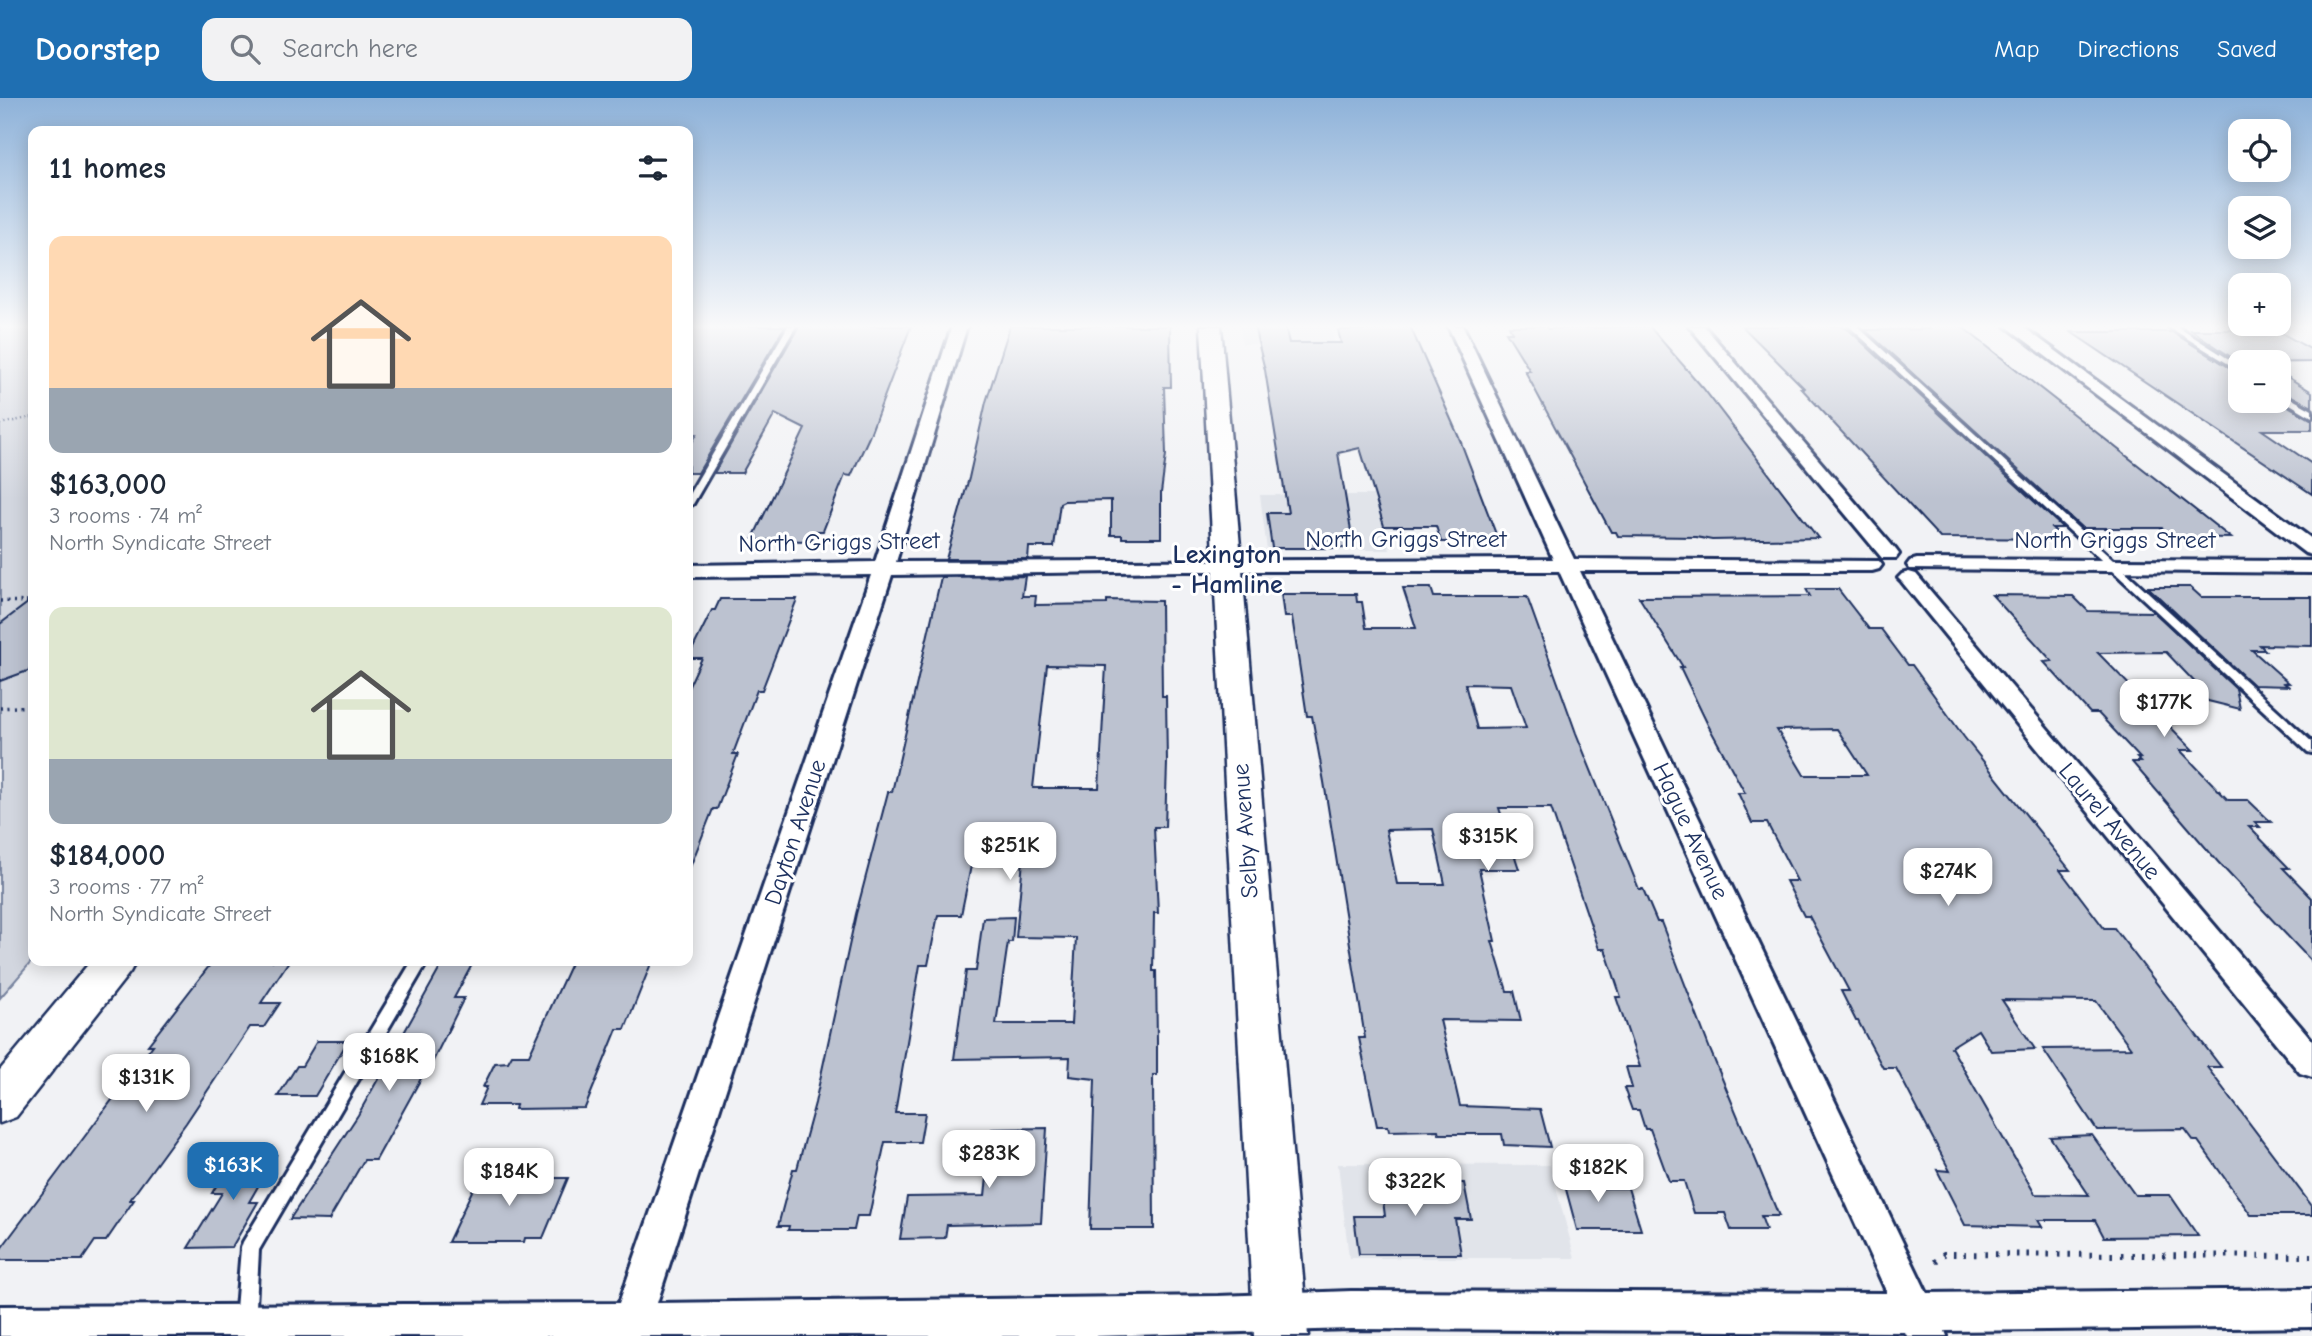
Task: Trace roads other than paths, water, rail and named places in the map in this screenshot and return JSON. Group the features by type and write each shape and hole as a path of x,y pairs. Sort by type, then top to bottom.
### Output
{"street":[{"name":"Dayton Avenue","path":"629,1329 884,567 941,384"},
{"name":"Selby Avenue","path":"1216,384 1280,1324"},
{"name":"Hague Avenue","path":"1482,384 1922,1324"},
{"path":"1742,384 1881,560 1903,557 1913,572"},
{"path":"2090,384 2312,549"},
{"name":"North Griggs Street","path":"693,571 1230,565 1568,567 1881,560"},
{"name":"North Griggs Street","path":"1913,572 2116,567 2312,567"},
{"name":"Laurel Avenue","path":"1913,572 2312,1063"},
{"path":"0,1102 111,966"},
{"path":"0,1326 241,1330 1280,1324 1351,1310 1922,1324 2312,1308"}],"lane":[{"path":"693,495 758,384"},
{"path":"1916,384 2312,749"},
{"path":"2291,401 2312,414"},
{"path":"241,1330 250,1248 416,966"}],"district":[{"name":"Lexington - Hamline","path":"1227,569"}]}
